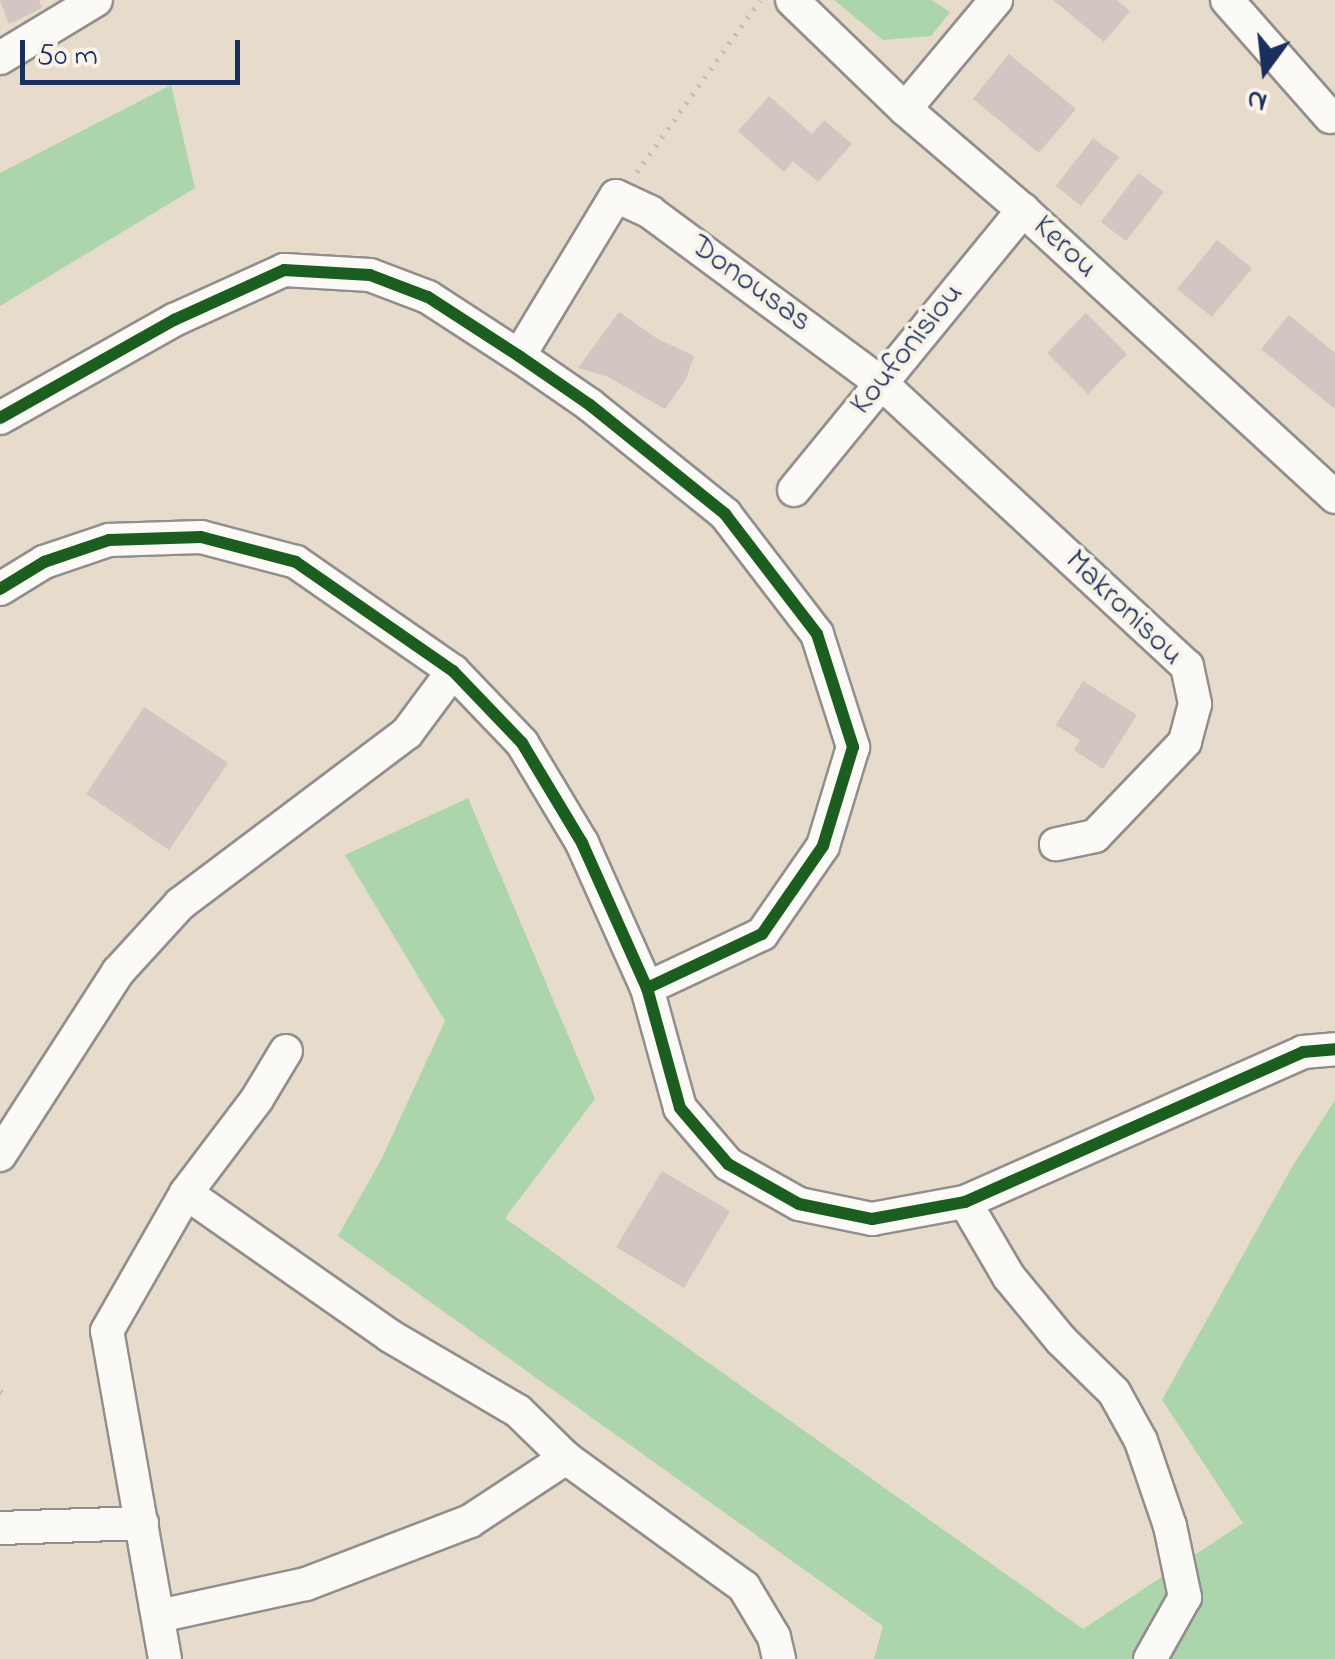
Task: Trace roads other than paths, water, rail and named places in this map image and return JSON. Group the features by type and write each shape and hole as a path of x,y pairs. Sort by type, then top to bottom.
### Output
{"street":[{"path":"0,58 96,0"},
{"name":"Kerou","path":"792,0 905,109 1022,210 1335,497"},
{"path":"905,109 996,0"},
{"path":"1227,0 1330,117"},
{"name":"Donousas","path":"519,356 616,196 650,212 880,382"},
{"name":"Koufonisiou","path":"794,490 1022,210"},
{"path":"0,418 174,320 284,270 370,275 428,297 519,356 590,404 724,514 817,634 853,747 823,846 762,934 647,988"},
{"name":"Makronisou","path":"880,382 1187,666 1195,704 1185,742 1095,836 1056,844"},
{"path":"0,589 44,562 108,540 201,537 296,562 453,671 522,743 582,843 647,988 680,1108 728,1164 799,1204 872,1218 966,1202 1303,1052 1335,1049"},
{"path":"0,1155 118,972 180,904 407,733 453,671"},
{"path":"165,1659 108,1331 186,1193 257,1099 286,1051"},
{"path":"186,1193 390,1336 518,1411 566,1458 744,1588 774,1637 780,1659"},
{"path":"966,1202 1009,1278 1061,1340 1114,1392 1140,1442 1170,1526 1185,1597 1150,1659"},
{"path":"159,1616 306,1584 452,1528 470,1521 566,1458"},
{"path":"0,1528 142,1524"}]}
